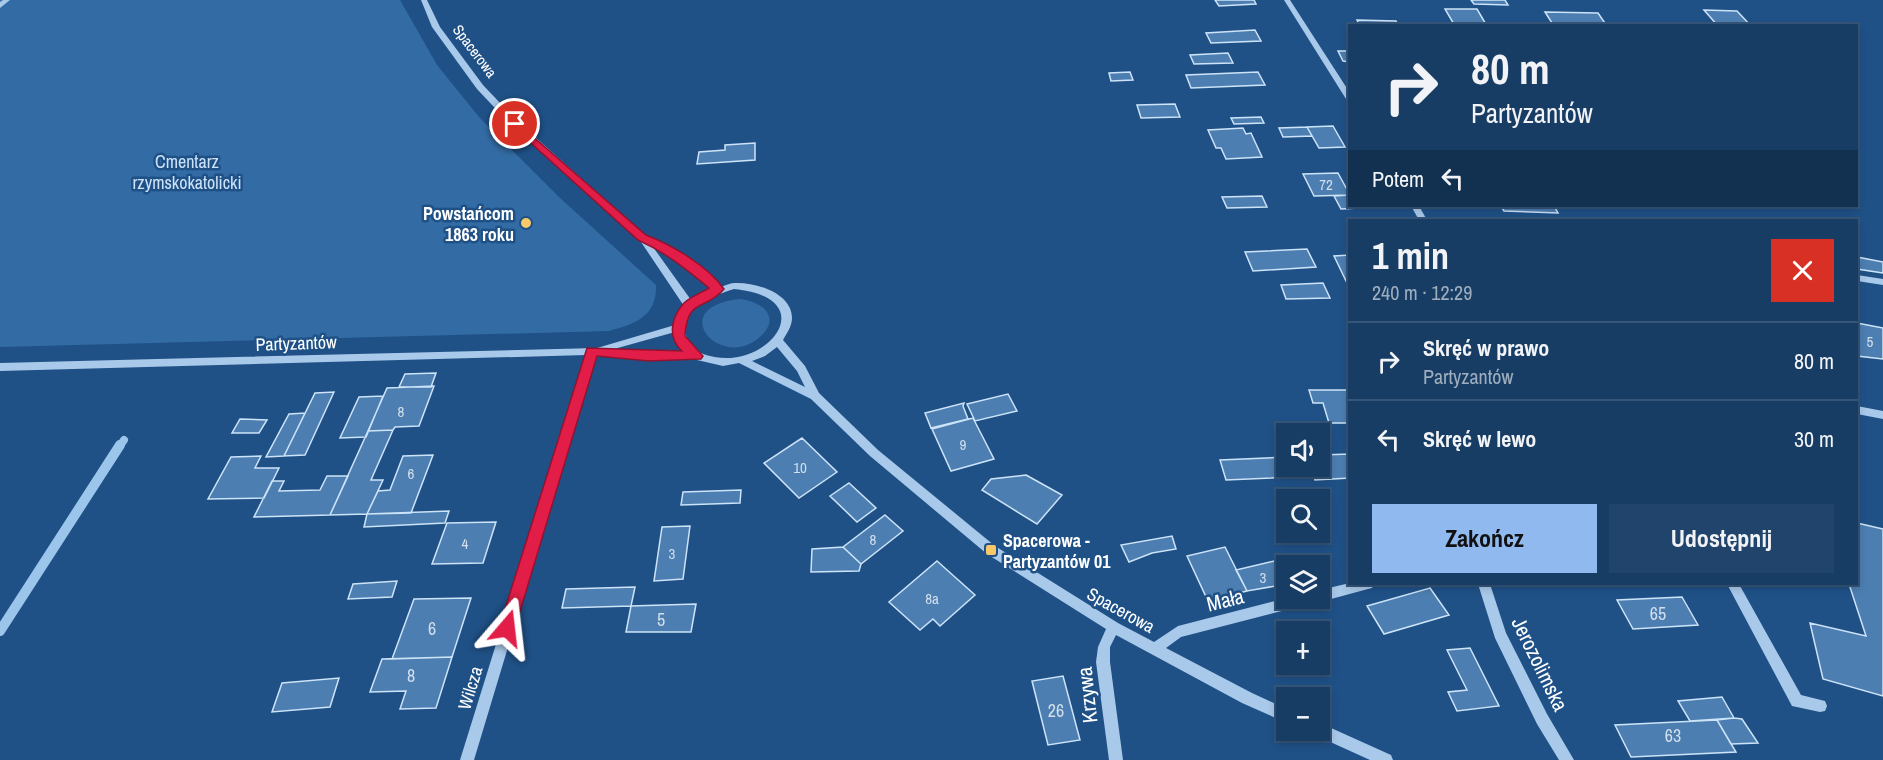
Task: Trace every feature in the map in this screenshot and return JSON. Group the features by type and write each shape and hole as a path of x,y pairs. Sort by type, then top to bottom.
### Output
{"street":[{"path":"0,6 7,0"},
{"name":"Spacerowa","path":"424,0 436,27 480,87 515,124 642,237 689,305"},
{"path":"1287,0 1348,96"},
{"name":"Spacerowa","path":"642,237 661,245 683,260 718,289"},
{"path":"1858,278 1883,282"},
{"path":"750,286 765,290 776,297 784,307 787,318 785,329 778,341 756,356 742,360 711,361 697,356 682,343 678,328 689,305 718,289 750,286"},
{"name":"Partyzantów","path":"592,351 678,328"},
{"name":"Spacerowa","path":"778,341 801,369 815,396 874,453 991,550 1113,627 1276,711"},
{"name":"Partyzantów","path":"0,367 592,351 649,356 697,356"},
{"name":"Wilcza","path":"467,760 592,351"},
{"name":"Spacerowa","path":"742,360 815,396"},
{"path":"1858,410 1883,415"},
{"path":"1330,594 1364,585"},
{"name":"Jerozolimska","path":"1484,585 1500,634 1542,718 1568,760"},
{"path":"1734,585 1797,701 1820,706"},
{"name":"Mała","path":"1155,649 1179,632 1276,607"},
{"name":"Krzywa","path":"1113,627 1104,647 1103,662 1116,760"},
{"path":"1330,735 1386,760"}],"green space":[{"name":"Cmentarz rzymskokatolicki","path":"0,0 400,0 437,65 479,117 560,198 656,285 653,304 649,311 636,322 609,331 0,347"},
{"path":"740,299 754,302 765,310 770,320 768,327 763,334 747,345 732,347 718,343 707,335 702,325 705,314 717,305"}],"building":[{"path":"1215,0 1254,0 1256,4 1219,6"},
{"path":"1471,0 1505,0 1508,5 1474,4"},
{"path":"1445,9 1477,9 1486,24 1454,24"},
{"path":"1704,10 1737,11 1749,24 1716,24"},
{"path":"1545,12 1598,13 1606,24 1562,24 1552,23"},
{"path":"1357,20 1396,21 1397,24 1359,24"},
{"path":"1255,30 1261,41 1211,43 1206,33"},
{"path":"1338,51 1348,51 1348,62 1343,61"},
{"path":"1228,53 1233,63 1194,64 1190,55"},
{"path":"1130,72 1133,80 1111,81 1109,73"},
{"path":"1258,72 1265,85 1191,88 1186,75"},
{"path":"1175,104 1180,117 1141,118 1137,105"},
{"path":"1261,117 1264,123 1234,124 1231,118"},
{"path":"1333,126 1345,147 1319,148 1307,127"},
{"path":"1307,127 1312,136 1283,137 1279,128"},
{"path":"1243,128 1246,134 1251,133 1262,157 1226,159 1221,148 1216,148 1208,130"},
{"path":"755,143 755,160 697,164 699,152 725,150 725,145"},
{"path":"1338,173 1348,195 1314,196 1303,174"},
{"path":"1348,195 1348,207 1358,208 1341,209 1334,196"},
{"path":"1262,196 1267,207 1227,208 1222,197"},
{"path":"1502,207 1555,207 1558,213 1504,211"},
{"path":"1307,249 1316,267 1253,271 1245,252"},
{"path":"1348,255 1348,283 1347,283 1334,256"},
{"path":"1858,257 1883,262 1883,273 1858,269"},
{"path":"1323,283 1330,298 1286,299 1281,285"},
{"path":"1858,323 1883,328 1883,359 1858,356"},
{"path":"436,373 431,387 399,387 405,374"},
{"path":"434,386 419,426 368,431 387,388"},
{"path":"1309,390 1348,390 1348,423 1329,423 1323,403 1313,403"},
{"path":"334,392 305,455 284,456 315,393"},
{"path":"1008,394 1017,411 975,421 967,404"},
{"path":"383,396 366,437 340,438 359,397"},
{"path":"964,403 968,419 931,428 925,413"},
{"path":"305,413 284,456 266,457 289,414"},
{"path":"973,418 994,459 951,471 932,429"},
{"path":"240,419 267,420 259,433 232,433"},
{"path":"393,430 371,480 383,480 367,514 330,515 368,431"},
{"path":"802,438 837,472 799,498 764,463"},
{"path":"1348,454 1348,478 1315,480 1314,477 1330,477 1330,455"},
{"path":"433,455 411,513 367,514 378,491 390,490 403,456"},
{"path":"261,456 255,468 279,468 264,498 208,499 231,457"},
{"path":"1276,457 1276,477 1292,477 1226,480 1220,460"},
{"path":"1026,475 1062,495 1037,524 982,490 991,479"},
{"path":"327,476 348,476 330,515 254,517 272,481 284,481 279,491 320,490"},
{"path":"849,483 876,508 857,522 830,496"},
{"path":"741,490 740,503 681,505 683,492"},
{"path":"449,511 445,523 364,527 367,514"},
{"path":"885,515 903,531 861,564 843,547"},
{"path":"496,522 483,563 432,564 447,523"},
{"path":"1858,523 1883,529 1883,696 1823,679 1810,623 1866,636 1849,585 1858,585"},
{"path":"690,526 683,579 654,581 662,527"},
{"path":"1172,536 1176,549 1152,553 1129,562 1121,545"},
{"path":"843,547 861,564 859,571 811,572 812,549"},
{"path":"1225,547 1247,591 1208,601 1187,556"},
{"path":"937,561 975,595 940,626 933,619 920,630 889,602"},
{"path":"1276,561 1276,586 1247,591 1236,570"},
{"path":"397,581 392,597 348,599 353,584"},
{"path":"635,587 631,606 562,608 566,589"},
{"path":"1430,588 1449,615 1384,634 1367,606"},
{"path":"1682,597 1698,625 1633,629 1617,600"},
{"path":"471,598 452,657 392,659 414,599"},
{"path":"696,604 691,632 626,632 631,606"},
{"path":"1470,648 1499,706 1457,711 1448,692 1467,690 1447,650"},
{"path":"452,657 436,708 400,709 406,691 370,692 382,659"},
{"path":"1063,676 1080,740 1048,745 1032,681"},
{"path":"339,678 330,707 272,712 282,683"},
{"path":"1722,697 1734,718 1690,721 1678,701"},
{"path":"1742,719 1758,743 1731,744 1717,720"},
{"path":"1717,720 1736,752 1631,757 1615,725"}],"waterway":[{"path":"119,447 124,440"},
{"path":"0,631 120,445"}],"place":[{"name":"Powstańcom 1863 roku","path":"526,223"},
{"name":"Spacerowa - Partyzantów 01","path":"991,550"}],"route":[{"path":"507,628 592,351 649,356 697,356 682,343 678,328 680,320 683,312 697,298 718,289 683,260 661,245 642,237 515,124"}]}
